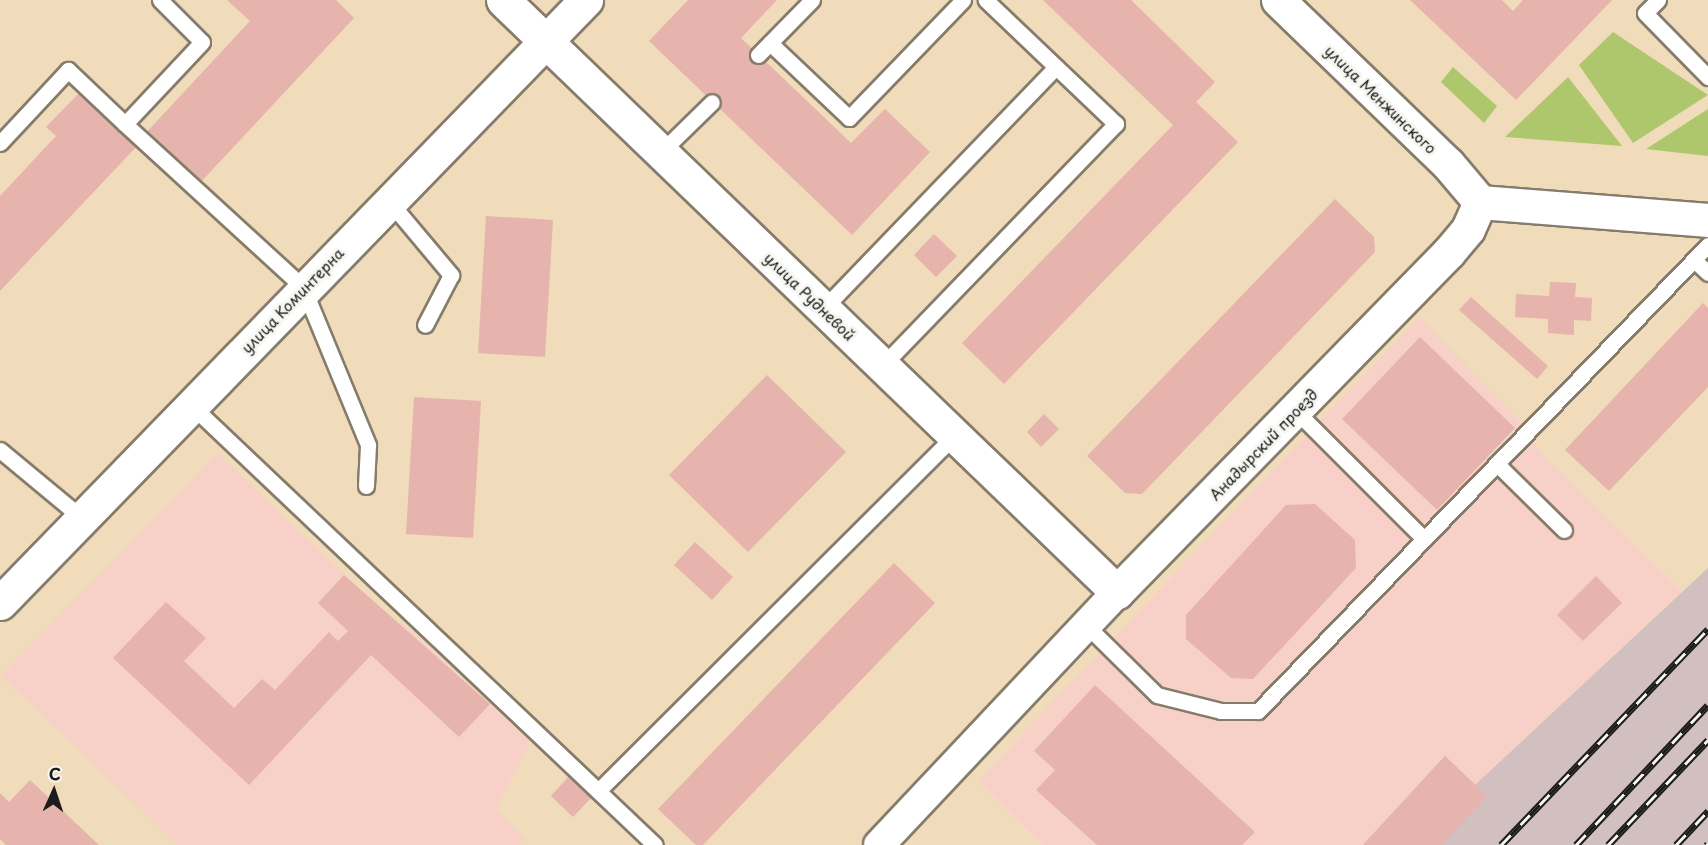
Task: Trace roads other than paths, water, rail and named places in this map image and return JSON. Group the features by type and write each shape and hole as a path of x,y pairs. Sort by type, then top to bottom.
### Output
{"street":[{"name":"улица Рудневой","path":"503,0 1116,592"},
{"name":"улица Коминтерна","path":"0,603 303,287 586,0"},
{"name":"улица Менжинского","path":"1278,0 1448,164 1480,202"},
{"path":"1480,202 1708,220"},
{"name":"Анадырский проезд","path":"889,834 1116,592 1296,411 1448,253 1468,229 1480,202"}],"lane":[{"path":"125,124 202,42 160,0"},
{"path":"758,55 812,0"},
{"path":"770,43 849,118 963,0"},
{"path":"882,366 1116,124 986,0"},
{"path":"1658,0 1645,13 1708,77"},
{"path":"823,309 1056,67"},
{"path":"0,143 68,70 303,287 368,445 366,486"},
{"path":"661,152 712,102"},
{"path":"389,201 451,275 425,325"},
{"path":"1086,626 1157,695 1221,711 1258,711 1708,245"},
{"path":"1694,260 1708,273"},
{"path":"191,405 655,845"},
{"path":"1296,411 1424,539"},
{"path":"598,791 954,436"},
{"path":"0,450 82,518"},
{"path":"1497,464 1564,530"}],"railway":[{"path":"1501,845 1708,629"},
{"path":"1576,845 1708,705"},
{"path":"1608,845 1708,740"},
{"path":"1676,845 1708,811"}]}
